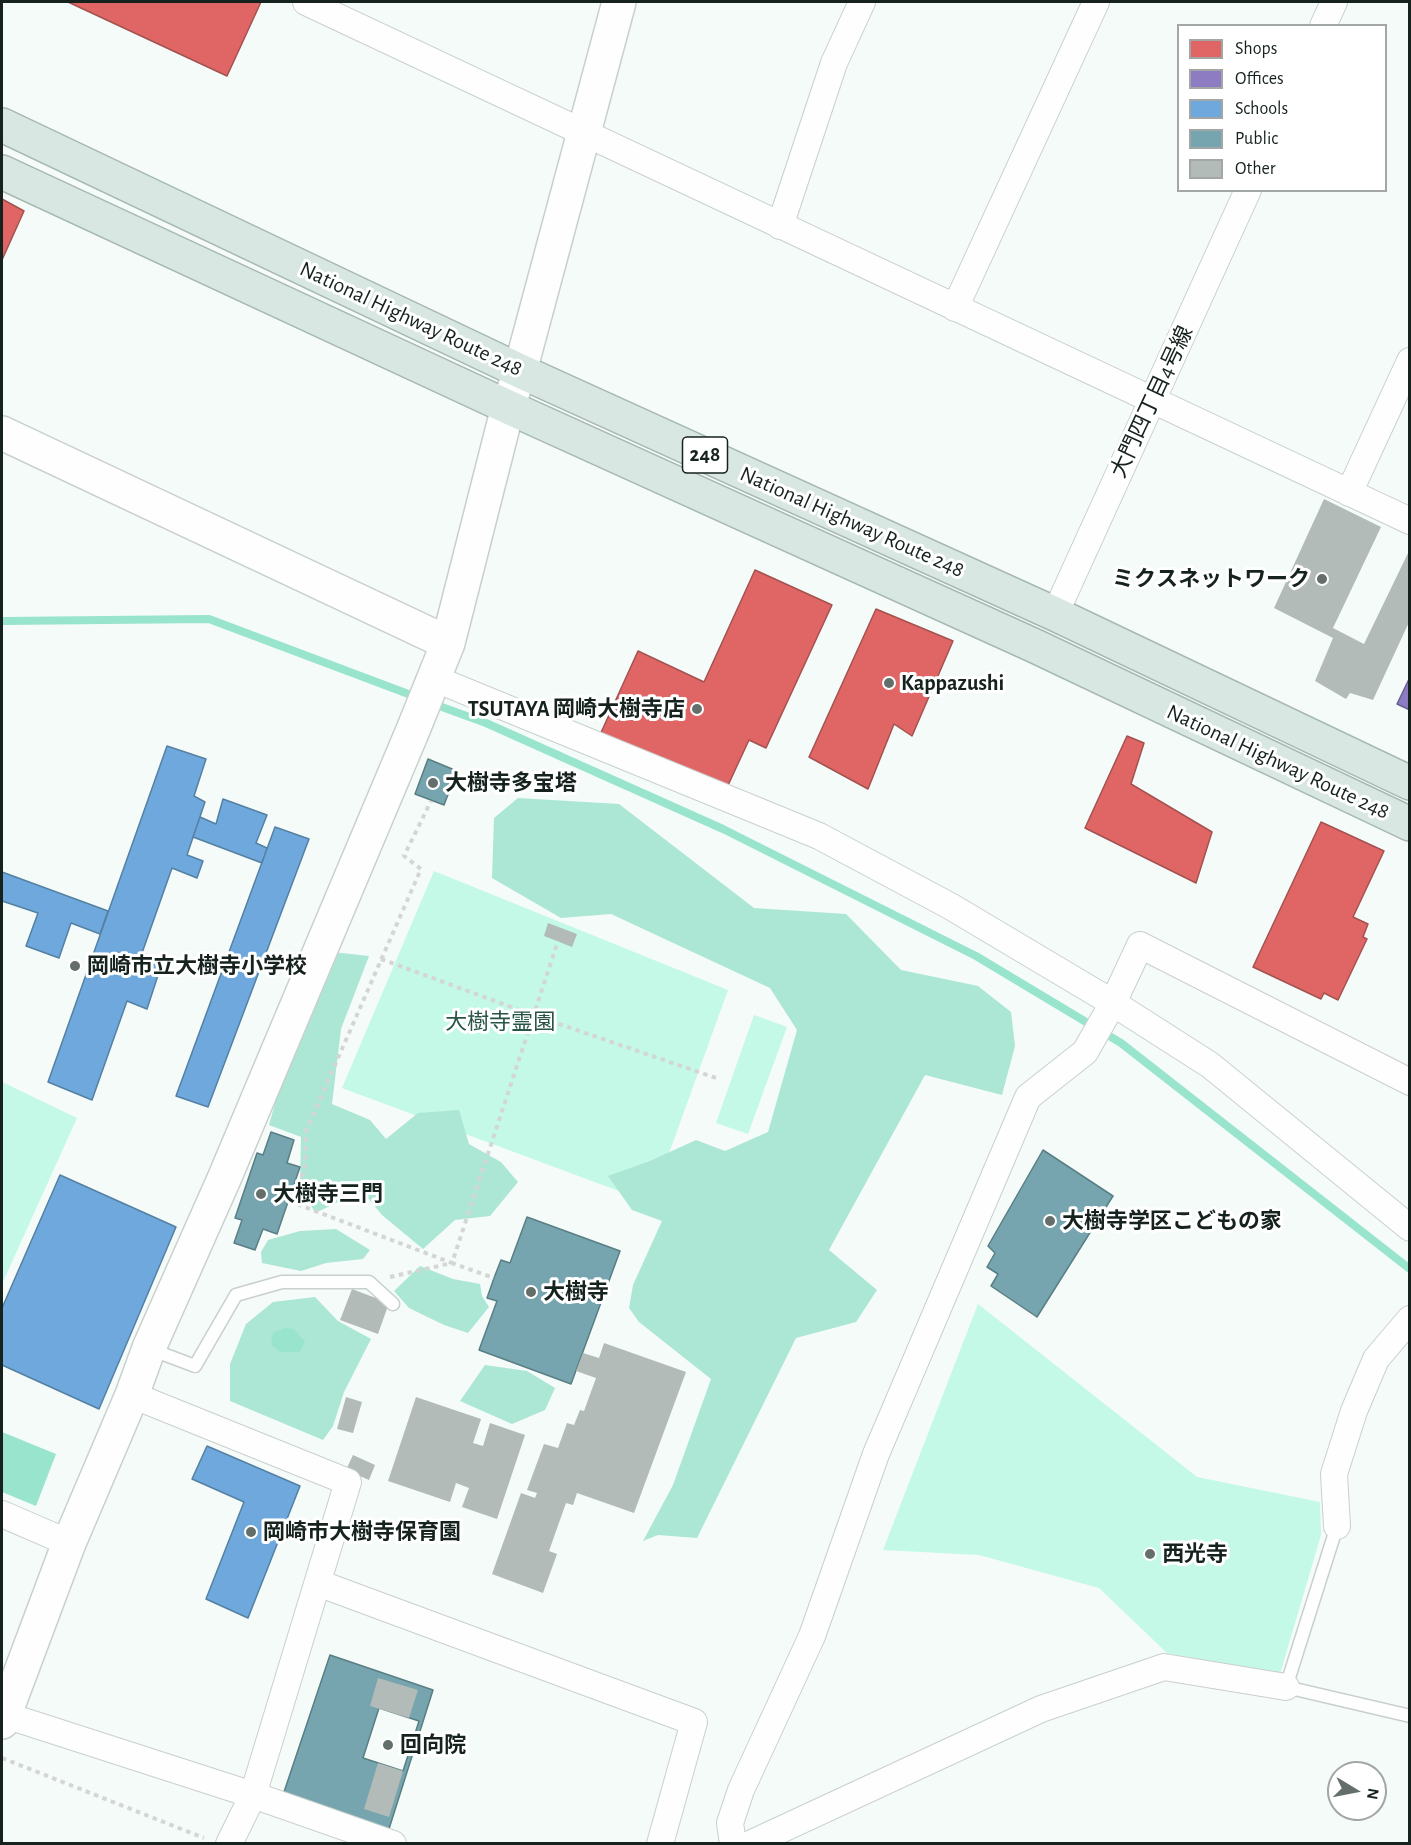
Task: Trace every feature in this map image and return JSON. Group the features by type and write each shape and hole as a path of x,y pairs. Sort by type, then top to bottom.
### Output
{"highway":[{"name":"National Highway Route 248","path":"2,125 520,371 1055,614 1410,783"},
{"name":"National Highway Route 248","path":"2,172 508,407 1035,646 1410,824"}],"street":[{"path":"306,2 1410,520"},
{"path":"393,1844 253,1795 3,1718 69,1543 132,1395 149,1348 224,1179 413,730 447,643 508,407 520,371 619,2"},
{"path":"780,226 834,63 862,2"},
{"path":"955,308 1096,2"},
{"path":"1324,24 1334,2"},
{"name":"大門四丁目4号線","path":"1055,614 1247,192"},
{"path":"1349,492 1410,361"},
{"path":"2,432 447,643"},
{"path":"433,678 819,836 950,906 1113,1003 1210,1065 1410,1228"},
{"path":"733,1844 730,1823 741,1790 812,1636 876,1454 1028,1097 1085,1052 1113,1003 1140,945 1410,1082"},
{"path":"1337,1526 1334,1474 1354,1410 1376,1359 1410,1319"},
{"path":"132,1395 348,1482 253,1795 218,1841"},
{"path":"2,1514 69,1543"},
{"path":"318,1583 694,1722 660,1844"},
{"path":"750,1844 1041,1709 1164,1667 1286,1687"}],"lane":[{"path":"149,1348 195,1366 236,1295 282,1282 369,1282 393,1304"},
{"path":"1337,1526 1286,1687 1410,1716"}],"path":[{"path":"294,1203 305,1166 306,1131 421,869 404,856 431,801"},
{"path":"452,1263 558,941"},
{"path":"381,959 533,1015 719,1079"},
{"path":"289,1201 494,1278"},
{"path":"369,1282 452,1263"},
{"path":"2,1758 218,1841"}],"green space":[{"name":"大樹寺霊園","path":"434,871 728,990 651,1203 342,1088"},
{"path":"754,1015 787,1027 748,1134 716,1123"},
{"path":"2,1082 77,1118 2,1284"},
{"path":"978,1304 1197,1477 1320,1502 1321,1535 1280,1674 1167,1653 1099,1588 979,1555 883,1550"}],"shaded area":[{"path":"518,798 619,804 754,908 846,914 901,970 978,986 1011,1012 1015,1046 1002,1095 925,1075 829,1250 877,1290 856,1322 796,1338 697,1538 658,1535 643,1541 673,1485 711,1379 639,1322 629,1308 633,1285 662,1221 632,1210 608,1176 650,1161 696,1140 725,1151 768,1132 797,1030 770,988 611,914 561,918 492,878 494,818"},
{"path":"333,952 369,956 341,1029 332,1104 370,1120 386,1139 418,1113 459,1110 469,1144 501,1162 518,1182 490,1216 455,1220 423,1249 382,1215 362,1191 315,1213 300,1184 301,1137 269,1125 289,1052"},
{"path":"336,1229 370,1250 363,1259 326,1263 301,1271 262,1263 261,1252 268,1240 300,1231"},
{"path":"420,1266 453,1279 480,1284 482,1296 489,1307 468,1333 444,1325 409,1308 394,1291"},
{"path":"315,1297 338,1321 371,1339 344,1392 333,1426 323,1440 230,1401 230,1364 246,1324 273,1302"},
{"path":"284,1328 294,1329 305,1342 300,1352 281,1352 271,1345 273,1333"},
{"path":"485,1365 527,1371 555,1388 545,1410 512,1424 460,1401"},
{"path":"2,1432 56,1454 36,1506 2,1492"}],"building: Shops":[{"path":"68,2 261,2 227,76"},
{"path":"2,199 24,211 2,260"},
{"name":"TSUTAYA 岡崎大樹寺店","path":"755,570 832,605 766,748 749,740 724,794 599,737 638,651 704,682"},
{"name":"Kappazushi","path":"876,609 953,641 912,736 894,724 868,789 809,757"},
{"path":"1127,736 1144,743 1131,784 1212,832 1196,883 1085,828"},
{"path":"1321,822 1384,851 1353,917 1368,924 1363,937 1367,939 1338,1000 1324,993 1321,999 1253,967"}],"building: Offices":[{"path":"1410,677 1410,710 1397,704"}],"building: Schools":[{"path":"167,746 206,759 194,796 205,802 187,855 203,861 197,878 172,868 142,953 163,960 147,1009 127,1001 92,1100 48,1082"},
{"path":"223,799 267,815 256,843 267,848 262,863 193,837 200,817 216,824"},
{"path":"275,827 309,839 208,1107 176,1096"},
{"path":"2,872 108,911 100,934 71,923 59,958 26,946 38,913 2,901"},
{"path":"60,1175 176,1227 99,1409 2,1365 2,1308"},
{"path":"207,1446 300,1486 248,1618 206,1599 244,1502 192,1479"}],"building: Public":[{"path":"428,759 457,771 444,805 415,794"},
{"path":"271,1132 294,1140 287,1163 300,1167 277,1234 263,1229 255,1250 234,1243 242,1220 235,1218 257,1153 263,1155"},
{"name":"大樹寺学区こどもの家","path":"1043,1150 1113,1196 1037,1317 991,1286 998,1274 987,1267 995,1253 988,1246"},
{"path":"527,1217 620,1251 571,1384 479,1350 497,1301 487,1298 494,1278 501,1260 510,1263"},
{"path":"330,1655 433,1690 388,1832 283,1795"},
{"path":"379,1708 419,1721 403,1771 363,1758"}],"building: Other":[{"name":"ミクスネットワーク","path":"1324,499 1381,527 1333,628 1364,644 1410,549 1410,620 1373,700 1350,693 1346,699 1315,681 1333,638 1274,608"},
{"path":"548,923 577,934 572,947 544,936"},
{"path":"352,1289 389,1303 378,1334 340,1320"},
{"path":"604,1343 686,1372 634,1513 577,1493 573,1505 566,1503 549,1551 557,1554 543,1593 492,1574 521,1493 535,1498 537,1493 527,1490 544,1444 558,1448 567,1423 574,1425 580,1410 584,1411 596,1378 576,1371 583,1353 599,1358"},
{"path":"346,1397 362,1402 353,1433 337,1429"},
{"path":"416,1397 481,1419 473,1443 483,1446 490,1423 525,1435 497,1519 462,1507 469,1488 456,1483 450,1502 388,1481"},
{"path":"353,1455 375,1465 369,1480 346,1470"},
{"path":"378,1678 418,1690 409,1718 370,1706"},
{"path":"378,1763 403,1771 389,1817 364,1809"}],"waterway":[{"path":"2,621 209,619 419,698"},
{"path":"431,703 486,723 723,829 976,956 1121,1043 1410,1269"}],"place":[{"name":"ミクスネットワーク","path":"1322,579"},
{"name":"Kappazushi","path":"889,683"},
{"name":"TSUTAYA 岡崎大樹寺店","path":"697,709"},
{"name":"大樹寺多宝塔","path":"433,783"},
{"name":"岡崎市立大樹寺小学校","path":"75,966"},
{"name":"大樹寺三門","path":"261,1194"},
{"name":"大樹寺学区こどもの家","path":"1050,1221"},
{"name":"大樹寺","path":"531,1292"},
{"name":"岡崎市大樹寺保育園","path":"251,1532"},
{"name":"西光寺","path":"1150,1554"},
{"name":"回向院","path":"388,1745"}]}
